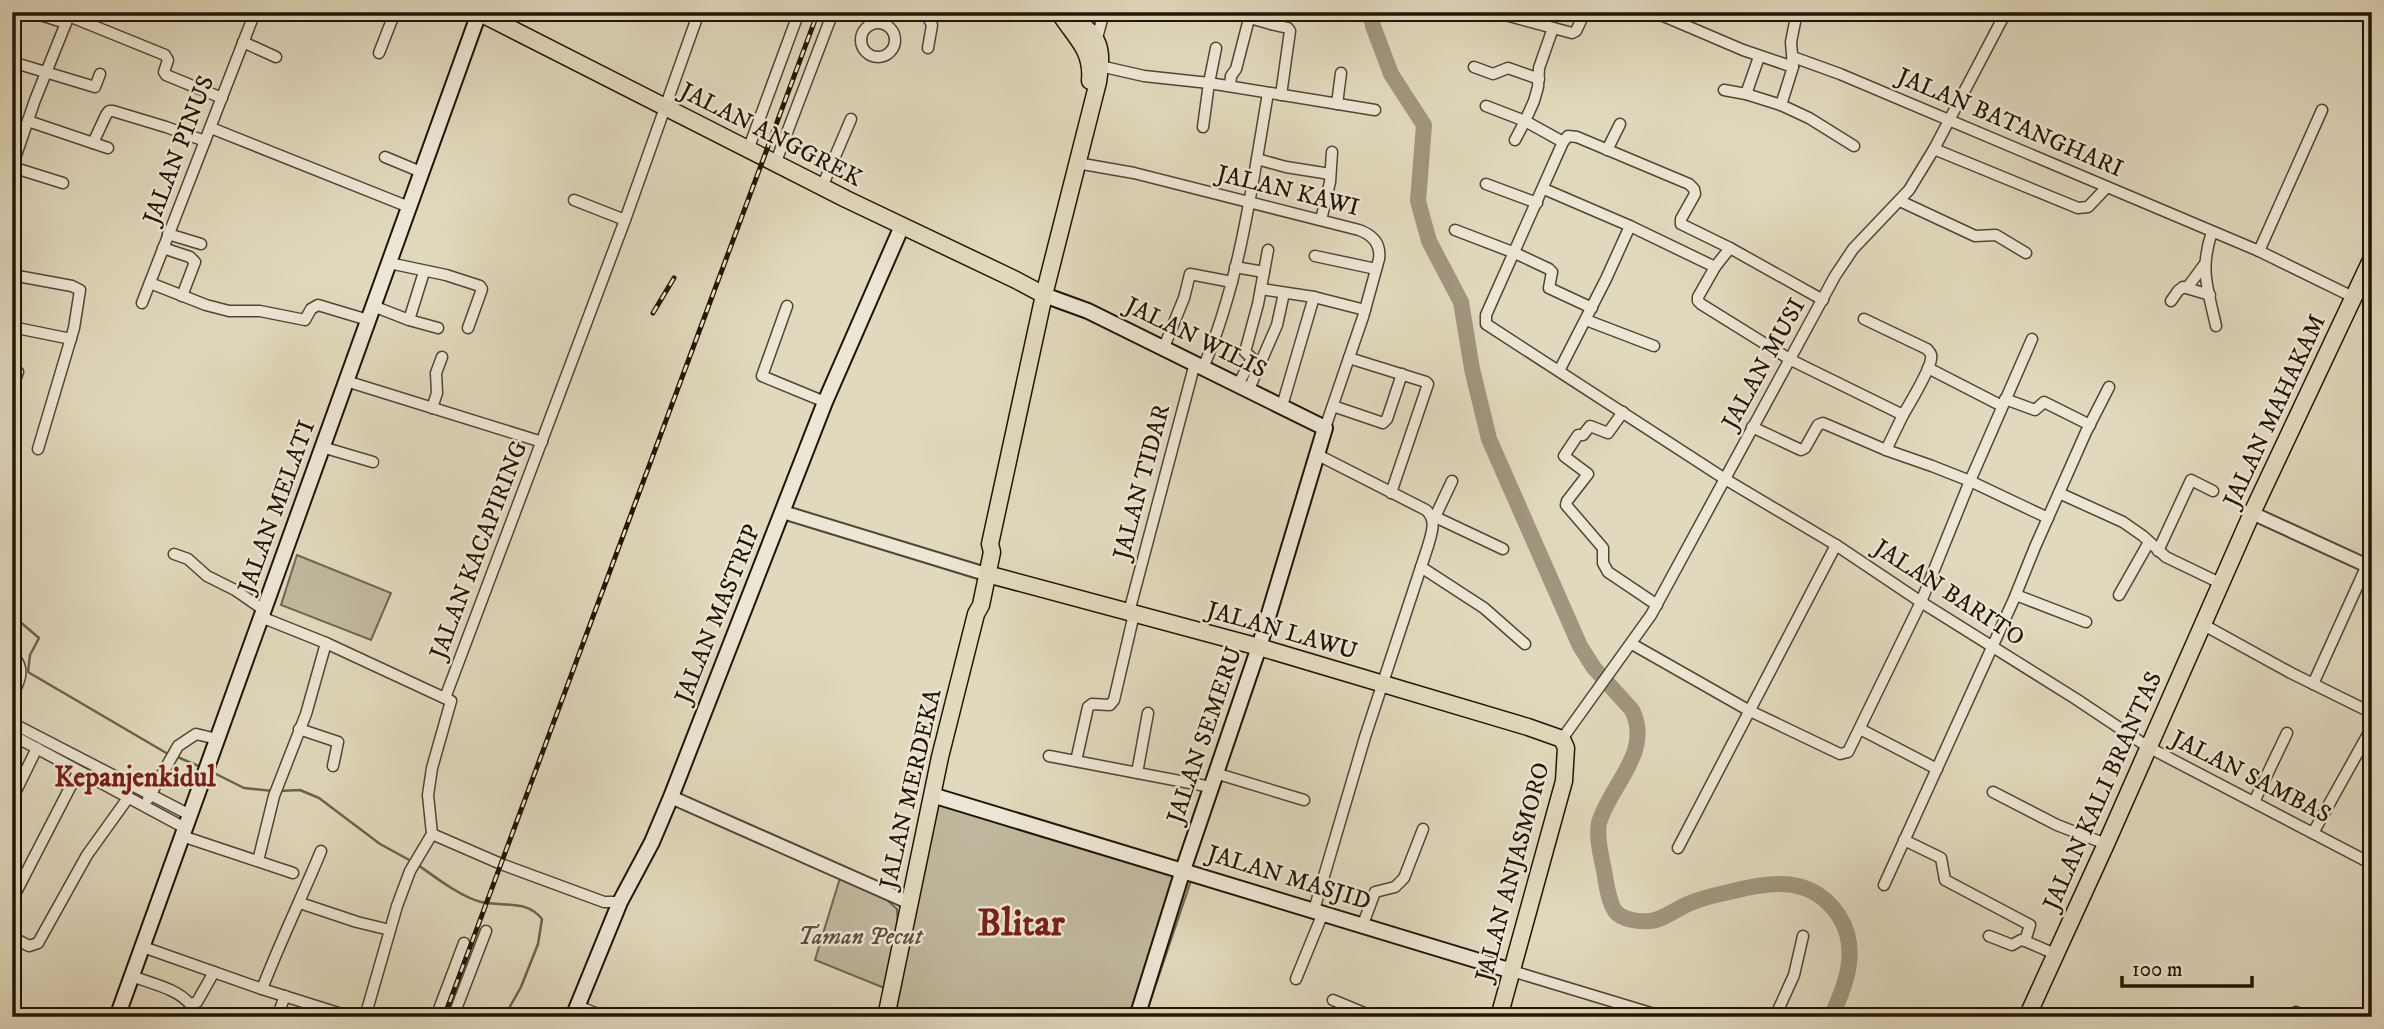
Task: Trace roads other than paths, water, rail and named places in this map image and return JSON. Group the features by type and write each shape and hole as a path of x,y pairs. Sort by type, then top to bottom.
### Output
{"main road":[{"name":"JALAN ANGGREK","path":"478,12 775,164 1016,279 1044,295"},
{"name":"JALAN MELATI","path":"117,1017 478,12"},
{"path":"1059,12 1083,46 1091,65 1088,115"},
{"path":"1069,12 1097,38 1100,48 1095,96 1088,115"},
{"name":"JALAN MERDEKA","path":"892,1015 908,902 975,614 981,606 983,573 992,552 990,544 1044,295 1088,115"},
{"name":"JALAN MASTRIP","path":"575,1011 618,908 652,842 671,797 825,402 902,226"},
{"name":"JALAN MAHAKAM","path":"2220,583 2362,292 2372,258"},
{"name":"JALAN WILIS","path":"1044,295 1088,311 1325,428"},
{"name":"JALAN SEMERU","path":"1137,1017 1183,870 1259,647 1325,428"},
{"name":"JALAN LAWU","path":"983,573 1259,647 1562,739"},
{"name":"JALAN KALI BRANTAS","path":"2027,1017 2220,583"},
{"name":"JALAN ANJASMORO","path":"1499,1017 1564,781 1566,756 1562,739"},
{"name":"JALAN MASJID","path":"932,795 1512,971"}],"street":[{"name":"JALAN PINUS","path":"142,303 255,12"},
{"path":"379,53 395,12"},
{"name":"JALAN KACAPIRING","path":"432,834 428,795 432,768 452,703 445,698 625,220 699,12"},
{"path":"748,150 799,12"},
{"path":"775,164 833,12"},
{"path":"871,23 875,12"},
{"path":"925,12 932,25 928,48"},
{"path":"1097,38 1104,12"},
{"path":"1271,24 1274,12"},
{"path":"1494,12 1567,32 1576,31 1585,12"},
{"name":"JALAN BATANGHARI","path":"1654,12 1759,57 1793,62 1949,120 2212,232 2362,292"},
{"path":"1781,105 1793,62 1791,42 1797,12"},
{"name":"JALAN MUSI","path":"1562,739 1624,656 1657,605 1752,427 1853,248 1900,201 1934,149 2006,12"},
{"path":"37,14 68,17 166,55 166,75 222,97"},
{"path":"1230,86 1231,76 1237,69 1248,14 1290,31 1282,95"},
{"path":"63,183 12,167 68,17"},
{"path":"1515,140 1534,101 1539,73 1553,29"},
{"path":"243,42 276,57"},
{"path":"1203,127 1216,48"},
{"path":"1746,94 1759,57"},
{"path":"12,62 95,88 100,74"},
{"path":"1100,66 1144,76 1230,86 1375,110"},
{"path":"1474,68 1493,74 1508,68 1539,73"},
{"path":"1337,104 1341,73"},
{"path":"1724,90 1781,105 1809,118 1854,146"},
{"name":"JALAN TIDAR","path":"1076,761 1088,707 1093,704 1110,705 1114,700 1132,613 1199,366 1215,340 1232,282 1249,204 1268,93"},
{"path":"1486,106 1525,121 1563,142"},
{"path":"2259,251 2322,110"},
{"path":"93,143 109,111 205,141"},
{"path":"822,187 851,119"},
{"path":"27,121 108,148"},
{"path":"1607,150 1620,124"},
{"path":"211,128 282,158 320,169 409,207"},
{"path":"1515,253 1563,142 1572,136 1689,184 1694,188 1695,194 1681,223 1823,300"},
{"path":"1934,149 2078,208 2088,207 2107,187"},
{"path":"1321,220 1332,152"},
{"path":"386,157 421,172"},
{"path":"1257,159 1330,174"},
{"name":"JALAN KAWI","path":"1077,163 1134,173 1359,230 1373,237 1380,252 1376,269 1325,428"},
{"path":"1486,184 1537,203"},
{"path":"1544,189 1715,267"},
{"path":"574,200 625,220"},
{"path":"1900,201 1975,236 1996,235 2026,253"},
{"path":"1559,372 1630,226"},
{"path":"1455,230 1515,253 1552,272 1549,288 1592,308"},
{"path":"2212,232 2204,265 2217,326"},
{"path":"168,234 201,244"},
{"path":"163,248 190,257 195,262 182,296"},
{"path":"1730,248 1715,267 1698,302 1791,360 1903,415"},
{"path":"1244,387 1252,358 1245,352 1268,250"},
{"name":"JALAN BARITO","path":"1515,253 1486,315 1486,324 1725,479 1836,545 2148,747"},
{"path":"1315,256 1376,269"},
{"path":"389,263 446,275 480,286 480,295 468,328"},
{"path":"2171,301 2178,291 2187,288 2204,265"},
{"path":"1235,267 1264,272"},
{"path":"409,320 424,272"},
{"path":"1164,347 1184,298 1190,274 1232,282"},
{"path":"12,275 77,287 80,290 71,338 38,449"},
{"path":"150,283 229,311 260,311 305,320 311,309 318,305 368,320"},
{"path":"2187,288 2210,295"},
{"path":"1261,289 1314,297 1365,310"},
{"path":"1244,387 1277,325 1284,293"},
{"path":"1282,406 1314,297"},
{"path":"373,306 439,328"},
{"path":"787,306 762,376 825,402"},
{"path":"1864,318 1927,349 1932,358 1886,450"},
{"path":"1586,320 1654,346"},
{"path":"12,327 71,338"},
{"path":"1632,644 1748,710 1844,754 1848,752 1921,602 2032,339"},
{"path":"432,408 437,393 436,373 442,357"},
{"path":"1349,358 1428,384 1391,493"},
{"path":"1928,368 2004,402 2035,411 2044,402 2090,425"},
{"path":"12,388 18,372"},
{"path":"349,374 432,408 542,442"},
{"path":"1333,405 1383,423 1387,419 1402,374"},
{"path":"1884,885 2109,387"},
{"path":"1623,412 1608,433 1590,426 1583,435 1578,435 1564,456 1588,474 1566,505 1603,548 1602,563 1608,572 1657,605"},
{"path":"1752,427 1801,450 1805,448 1818,425 1823,423 1970,481 2048,518"},
{"path":"322,447 373,462"},
{"path":"1318,455 1410,501 1433,516 1503,549"},
{"path":"2158,551 2191,480 2213,491"},
{"path":"1296,979 1319,911 1365,737 1432,530 1433,516 1452,481"},
{"path":"2059,493 2123,522 2176,563 2220,583"},
{"path":"783,512 983,573"},
{"path":"2252,513 2369,567 2313,684"},
{"path":"2119,595 2149,542"},
{"path":"1678,848 1836,545"},
{"path":"174,554 188,559 207,576 235,590 262,614 445,698"},
{"path":"1421,567 1484,608 1525,644"},
{"path":"2016,595 2086,622"},
{"path":"2202,624 2372,713"},
{"path":"258,861 275,791 299,729 326,643"},
{"path":"12,654 21,666 22,674 12,696"},
{"path":"1137,773 1147,713"},
{"path":"12,723 78,772 258,861 293,873"},
{"path":"2313,833 2372,727"},
{"path":"299,729 338,742 333,766"},
{"path":"1860,729 1937,769"},
{"path":"2254,802 2287,733"},
{"path":"144,806 178,746 196,734 217,739"},
{"path":"12,735 150,795 186,827"},
{"name":"JALAN SAMBAS","path":"2148,747 2372,864"},
{"path":"12,799 37,748"},
{"path":"1049,756 1137,773 1213,780 1304,800"},
{"path":"12,900 78,772"},
{"path":"1993,792 2057,825 2106,844"},
{"path":"671,797 908,902"},
{"path":"12,937 29,946 38,943 87,855 128,798"},
{"path":"1363,925 1376,892 1395,887 1404,878 1423,829"},
{"path":"365,1017 410,872 432,834 501,864 618,908"},
{"path":"1905,841 1941,858 1945,880 1959,890 2030,925 2025,941"},
{"path":"262,989 279,943 300,903 321,851"},
{"path":"300,903 390,930"},
{"path":"453,1017 486,931"},
{"path":"1775,1017 1794,975 1803,936"},
{"path":"1989,936 2012,945 2021,940 2025,941 2054,954"},
{"path":"436,1017 464,943"},
{"path":"142,947 351,1017"},
{"path":"1512,971 1664,1017"},
{"path":"132,976 173,992 193,1004 215,972"},
{"path":"277,1017 285,996"},
{"path":"1333,1000 1376,1017"},
{"path":"575,1011 606,1017"}],"waterway":[{"path":"1370,12 1391,74 1424,125 1418,201 1429,241 1461,302 1472,369 1489,439 1580,646 1594,668 1632,710 1637,725 1634,754 1604,809 1598,828 1600,853 1613,907 1618,914 1626,918 1650,921 1660,919 1703,898 1760,885 1790,884 1816,893 1839,916 1849,941 1846,980 1831,1017"},
{"path":"12,615 39,638 30,655 28,672 168,754"},
{"path":"175,756 201,767"},
{"path":"210,771 244,788 273,791"},
{"path":"279,791 300,790 319,798 380,844 413,862"},
{"path":"418,865 465,896 481,902 521,906 542,919 538,944 521,987 504,1017"}],"railway":[{"path":"444,1017 818,12"},
{"path":"653,313 674,278"}],"district":[{"name":"Kepanjenkidul","path":"135,777"},
{"name":"Blitar","path":"1021,924"}],"park label":[{"name":"Taman Pecut","path":"860,937"}]}
